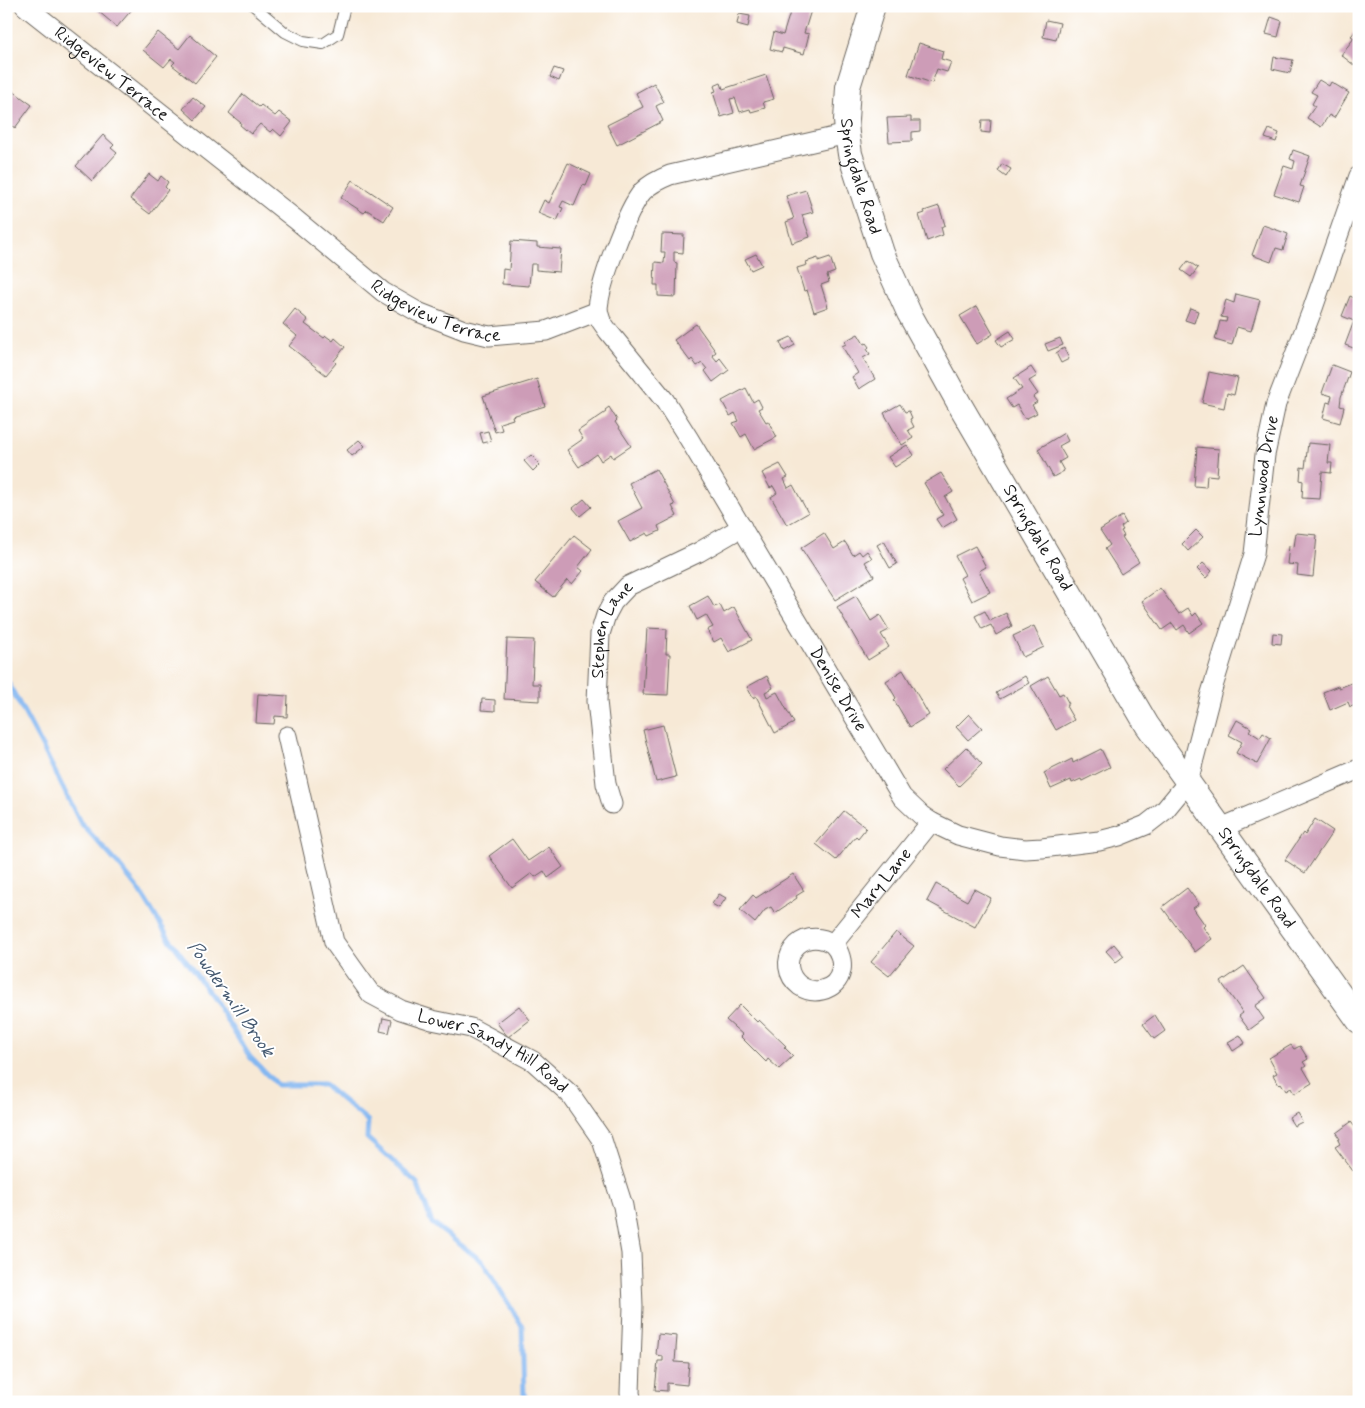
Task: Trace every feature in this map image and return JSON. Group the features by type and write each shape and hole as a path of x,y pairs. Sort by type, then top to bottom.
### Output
{"street":[{"name":"Ridgeview Terrace","path":"25,6 295,219 382,292 418,312 464,330 489,336 546,331 598,311"},
{"name":"Springdale Road","path":"873,6 848,87 847,134 850,154 882,254 909,313 960,405 1147,725 1359,1021"},
{"path":"598,311 607,270 628,219 642,193 652,183 670,175 847,134"},
{"name":"Lynnwood Drive","path":"1188,782 1211,693 1254,554 1265,455 1276,404 1313,308 1359,176"},
{"name":"Denise Drive","path":"598,311 601,321 608,331 665,401 742,527 893,784 911,806 931,822 958,835 1000,846 1025,849 1079,845 1119,836 1146,825 1164,811 1188,782"},
{"name":"Stephen Lane","path":"612,804 606,784 597,701 600,634 606,616 613,602 628,586 699,552 742,527"},
{"name":"Lower Sandy Hill Road","path":"287,736 334,942 372,994 401,1010 432,1020 472,1028 532,1061 570,1094 602,1140 623,1206 631,1253 633,1306 630,1393 632,1402"},
{"path":"1221,828 1359,769"},
{"name":"Mary Lane","path":"833,944 931,822"}],"lane":[{"path":"254,6 285,32 303,41 323,44 338,34 345,6"}],"building":[{"path":"92,6 133,6 134,7 117,27"},
{"path":"792,6 812,7 804,33 809,34 804,54 783,48 782,52 770,49 774,32 783,35"},
{"path":"739,14 750,16 748,27 737,24"},
{"path":"1271,17 1282,21 1278,37 1266,34"},
{"path":"1046,20 1060,23 1056,40 1043,37"},
{"path":"1359,27 1359,69 1341,55 1354,38 1351,36"},
{"path":"158,32 179,49 190,35 216,57 195,83 172,65 175,62 171,59 164,67 143,50"},
{"path":"919,43 943,51 941,59 951,62 947,72 937,69 932,83 908,75"},
{"path":"1274,57 1293,60 1290,73 1272,69"},
{"path":"554,68 563,71 559,81 550,77"},
{"path":"766,75 774,99 763,102 765,108 751,112 750,109 740,112 735,98 730,99 734,113 721,117 713,92 716,91 714,86 721,83 723,89"},
{"path":"1319,80 1329,86 1331,82 1349,93 1334,118 1329,115 1321,127 1307,118 1315,106 1312,104 1317,95 1311,92"},
{"path":"654,83 664,102 656,106 663,121 617,145 607,125 643,107 636,93"},
{"path":"6,86 32,105 15,128 9,124 6,128"},
{"path":"243,94 259,107 261,105 275,116 279,112 292,122 281,136 273,129 270,132 260,124 251,134 229,113"},
{"path":"193,97 206,107 195,120 183,109"},
{"path":"911,117 911,121 920,121 920,131 912,132 912,141 889,142 887,118"},
{"path":"982,120 991,120 990,133 981,132"},
{"path":"1269,129 1279,133 1276,142 1265,138"},
{"path":"103,135 114,145 111,148 117,153 92,181 76,166"},
{"path":"1293,150 1310,156 1300,186 1304,187 1299,202 1274,194 1284,166 1293,169 1295,161 1290,159"},
{"path":"568,163 591,174 586,186 583,185 574,206 563,201 560,207 563,208 557,221 538,213 544,200 549,203"},
{"path":"1002,164 1011,169 1006,177 998,171"},
{"path":"149,174 158,181 161,176 168,182 165,187 168,190 150,214 130,199"},
{"path":"353,180 393,207 384,221 367,210 364,213 341,198"},
{"path":"806,190 813,212 802,215 810,237 792,243 786,222 794,219 786,196"},
{"path":"939,206 945,225 941,227 943,235 927,241 919,215 925,213 924,211"},
{"path":"1263,225 1288,234 1283,250 1276,248 1271,262 1252,255"},
{"path":"662,234 684,235 683,253 674,252 674,262 677,263 676,297 658,296 658,285 654,285 655,262 664,263 665,252 661,252"},
{"path":"511,241 537,243 537,247 561,249 559,272 536,270 536,264 531,264 529,286 502,284 503,269 509,270"},
{"path":"756,254 762,265 751,270 745,259"},
{"path":"830,257 835,272 827,275 829,282 821,285 828,307 814,312 807,290 804,291 797,268 807,265 806,262 818,258 818,261"},
{"path":"1188,261 1198,268 1191,277 1181,270"},
{"path":"1359,293 1359,350 1345,345 1354,321 1342,316 1350,296 1356,299"},
{"path":"1236,294 1260,300 1251,331 1237,327 1232,345 1215,340 1220,321 1226,322 1227,318 1221,317 1226,300 1234,303"},
{"path":"977,306 993,334 977,344 960,316"},
{"path":"1190,308 1198,311 1194,323 1185,320"},
{"path":"295,309 308,320 305,324 324,338 326,336 333,341 335,338 345,347 334,361 336,363 326,375 289,346 297,336 283,324"},
{"path":"696,324 716,352 712,355 717,361 720,358 729,370 713,382 702,363 697,366 692,359 690,361 674,340"},
{"path":"1010,331 1015,339 1001,347 996,340"},
{"path":"858,334 864,344 866,343 869,347 867,349 870,354 863,358 875,379 859,389 852,377 858,373 842,346 846,344 845,341"},
{"path":"791,337 795,345 784,351 780,342"},
{"path":"1060,338 1063,345 1048,351 1045,344"},
{"path":"1064,348 1069,359 1061,363 1056,353"},
{"path":"1332,365 1350,372 1341,397 1340,406 1344,407 1340,423 1323,418 1327,402 1330,403 1332,396 1322,393"},
{"path":"1031,367 1037,376 1029,381 1038,394 1033,397 1037,402 1032,405 1037,413 1025,419 1017,405 1012,408 1006,399 1022,389 1014,378"},
{"path":"1209,372 1238,378 1234,395 1227,393 1224,408 1202,403"},
{"path":"537,379 545,406 512,416 513,419 500,423 502,430 495,432 483,396"},
{"path":"746,388 753,402 758,399 762,407 758,409 766,422 768,421 777,437 754,449 746,434 741,437 733,423 739,421 735,413 730,416 722,401"},
{"path":"900,404 905,412 909,411 914,427 908,430 913,438 902,445 884,413"},
{"path":"609,407 617,420 615,422 631,446 613,458 611,454 601,461 597,454 579,467 567,450 583,439 578,431 606,412 605,410"},
{"path":"488,431 491,441 483,443 480,433"},
{"path":"1064,433 1068,441 1059,446 1066,458 1059,462 1064,471 1053,477 1038,449"},
{"path":"359,440 365,446 352,456 347,450"},
{"path":"1308,443 1330,445 1328,463 1332,463 1331,473 1322,472 1320,499 1302,498 1303,481 1300,480 1301,467 1305,468"},
{"path":"907,445 914,455 895,467 888,457"},
{"path":"1197,447 1219,449 1217,476 1207,475 1206,487 1194,486"},
{"path":"531,455 540,464 533,471 524,461"},
{"path":"780,464 788,477 784,479 788,488 793,485 808,513 787,525 771,497 777,493 773,486 770,488 762,473"},
{"path":"656,469 675,505 672,506 677,516 658,526 660,531 649,536 647,533 630,542 618,521 642,508 629,483"},
{"path":"941,473 953,492 945,497 957,519 942,528 936,519 943,515 924,483"},
{"path":"584,499 591,507 580,516 573,508"},
{"path":"1122,516 1126,523 1121,527 1124,536 1122,537 1139,562 1121,574 1105,549 1110,545 1100,530"},
{"path":"1196,530 1203,537 1188,551 1182,544"},
{"path":"824,533 834,549 845,542 853,555 859,551 862,555 867,551 872,558 865,562 874,576 835,600 801,548"},
{"path":"1296,533 1317,535 1313,577 1297,575 1298,565 1287,564 1289,546 1294,547"},
{"path":"574,535 592,549 578,567 583,571 572,584 567,580 553,597 535,582"},
{"path":"884,541 897,564 890,568 877,545"},
{"path":"975,546 986,567 979,571 990,592 972,601 960,578 965,575 955,556"},
{"path":"1203,563 1212,571 1206,578 1197,569"},
{"path":"1160,588 1179,614 1188,608 1193,616 1196,613 1203,623 1189,633 1184,625 1177,630 1172,623 1162,630 1142,601"},
{"path":"708,596 714,607 720,605 724,613 734,607 752,640 729,652 721,638 714,642 707,630 713,627 706,615 697,620 690,606"},
{"path":"856,596 871,621 880,615 889,630 881,634 889,647 868,660 837,607"},
{"path":"985,611 990,621 1006,613 1012,626 996,635 991,625 982,629 975,616"},
{"path":"1034,626 1044,647 1023,657 1013,636"},
{"path":"647,628 667,629 666,654 670,654 668,695 643,694"},
{"path":"1273,633 1282,634 1281,644 1272,643"},
{"path":"507,639 534,640 532,684 540,684 540,701 504,699"},
{"path":"903,670 929,715 910,727 894,700 896,698 886,681"},
{"path":"767,676 773,688 765,692 767,697 777,692 794,723 775,733 756,696 753,698 747,687"},
{"path":"1025,676 1029,683 1000,699 996,693"},
{"path":"1048,676 1059,695 1063,693 1069,704 1066,706 1074,720 1056,730 1031,686"},
{"path":"1359,680 1359,704 1350,707 1348,702 1330,710 1323,692"},
{"path":"258,694 288,696 287,717 275,716 274,724 256,723"},
{"path":"482,699 495,700 495,711 481,710"},
{"path":"969,714 982,728 968,740 956,727"},
{"path":"1237,720 1251,728 1249,731 1260,738 1263,733 1271,738 1257,764 1236,753 1242,742 1229,735"},
{"path":"663,725 676,777 656,782 643,730"},
{"path":"966,747 982,764 959,786 943,769"},
{"path":"1101,749 1110,767 1082,781 1081,779 1072,783 1071,780 1051,789 1044,773 1072,759 1073,763"},
{"path":"844,811 866,828 858,838 856,836 836,860 816,844"},
{"path":"1315,819 1333,831 1305,873 1285,860"},
{"path":"512,839 528,861 549,847 563,867 548,878 544,871 535,877 532,873 512,888 489,856"},
{"path":"793,874 804,891 775,913 771,907 765,910 755,923 740,910 753,895 756,898"},
{"path":"936,884 967,901 974,889 991,898 975,927 927,901"},
{"path":"1187,888 1199,904 1193,908 1212,939 1195,952 1162,907"},
{"path":"719,894 726,898 719,908 712,904"},
{"path":"896,932 914,946 889,976 871,962"},
{"path":"1114,944 1124,956 1116,962 1106,951"},
{"path":"1244,966 1266,998 1255,1006 1264,1019 1249,1030 1239,1016 1243,1013 1221,982"},
{"path":"740,1005 757,1022 759,1020 786,1046 784,1047 793,1056 779,1069 768,1059 766,1062 741,1037 743,1035 726,1020"},
{"path":"519,1006 530,1020 508,1037 497,1023"},
{"path":"1155,1015 1165,1031 1154,1039 1143,1024"},
{"path":"383,1018 392,1020 389,1033 380,1031"},
{"path":"1240,1035 1245,1043 1233,1051 1228,1042"},
{"path":"1291,1045 1294,1049 1300,1046 1308,1059 1303,1062 1306,1066 1303,1068 1312,1083 1294,1094 1291,1088 1286,1091 1281,1083 1279,1085 1273,1075 1277,1073 1269,1058"},
{"path":"1297,1113 1302,1122 1294,1126 1289,1118"},
{"path":"1351,1122 1359,1132 1359,1167 1353,1171 1335,1147 1340,1144 1338,1140 1340,1139 1336,1133"},
{"path":"658,1334 677,1336 675,1362 689,1363 687,1385 667,1383 667,1391 655,1390 658,1361 663,1361 663,1356 656,1355"}],"waterway":[{"name":"Powdermill Brook","path":"6,679 80,822 140,891 168,937 211,995 250,1057 277,1085 324,1085 368,1121 367,1138 417,1183 432,1223 483,1262 522,1326 524,1394 527,1402"}]}
